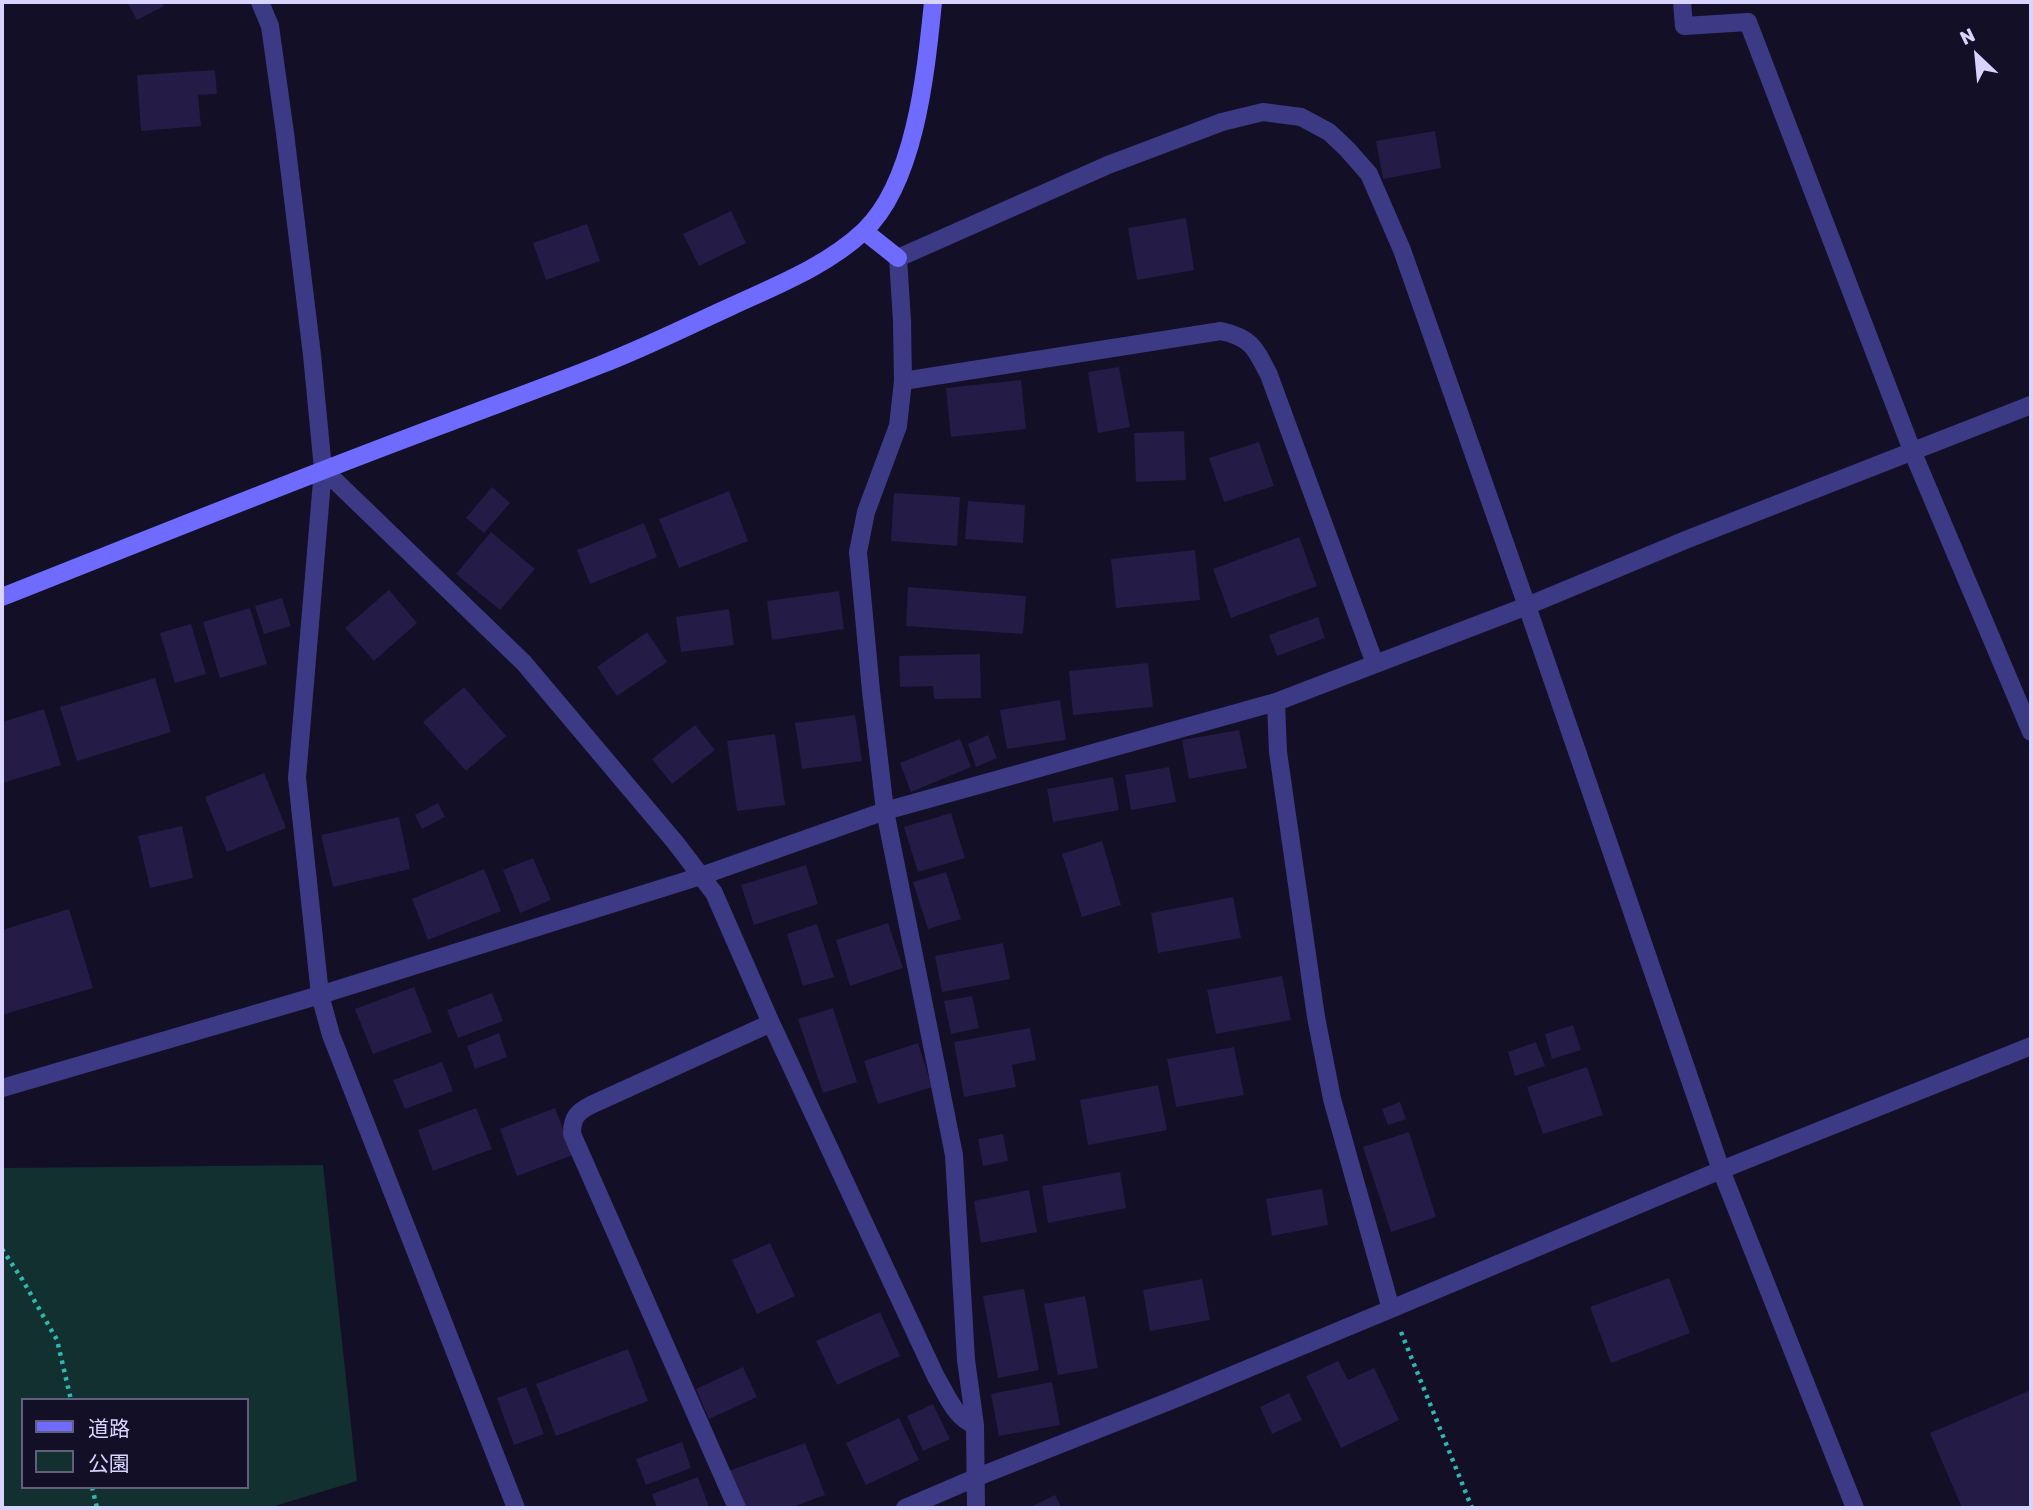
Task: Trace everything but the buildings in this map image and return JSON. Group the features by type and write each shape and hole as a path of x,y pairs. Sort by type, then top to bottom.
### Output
{"street":[{"path":"260,2 270,26 285,133 311,341 323,469 297,778 320,996 331,1035 516,1508"},
{"path":"2,597 323,469 601,365 666,338 810,268 864,230 883,207 909,145 920,97 933,2"},
{"path":"1682,2 1684,26 1748,22 1913,453 2031,732"},
{"path":"898,258 1108,165 1222,122 1263,112 1301,117 1329,132 1369,174 1402,250 1721,1170 1854,1508"},
{"path":"864,230 898,258 903,381 898,426 866,512 858,552 870,691 885,811 954,1155 966,1360 975,1425 976,1508"},
{"path":"903,381 1221,331 1241,335 1256,349 1269,375 1375,664"},
{"path":"2,1088 320,996 701,876 885,811 1276,702 1527,606 2031,405"},
{"path":"323,469 524,663 675,842 714,893 771,1023 936,1377 959,1415 975,1425"},
{"path":"1276,702 1280,765 1316,1017 1329,1085 1391,1309"},
{"path":"737,1508 572,1134 572,1121 578,1112 591,1105 771,1023"},
{"path":"905,1508 1170,1401 1721,1170 2031,1046"}],"path":[{"path":"2,1249 57,1340 71,1398"},
{"path":"1391,1309 1472,1508"},
{"path":"92,1489 97,1508"}],"green space":[{"path":"323,1165 357,1481 268,1508 2,1508 2,1168"}]}
